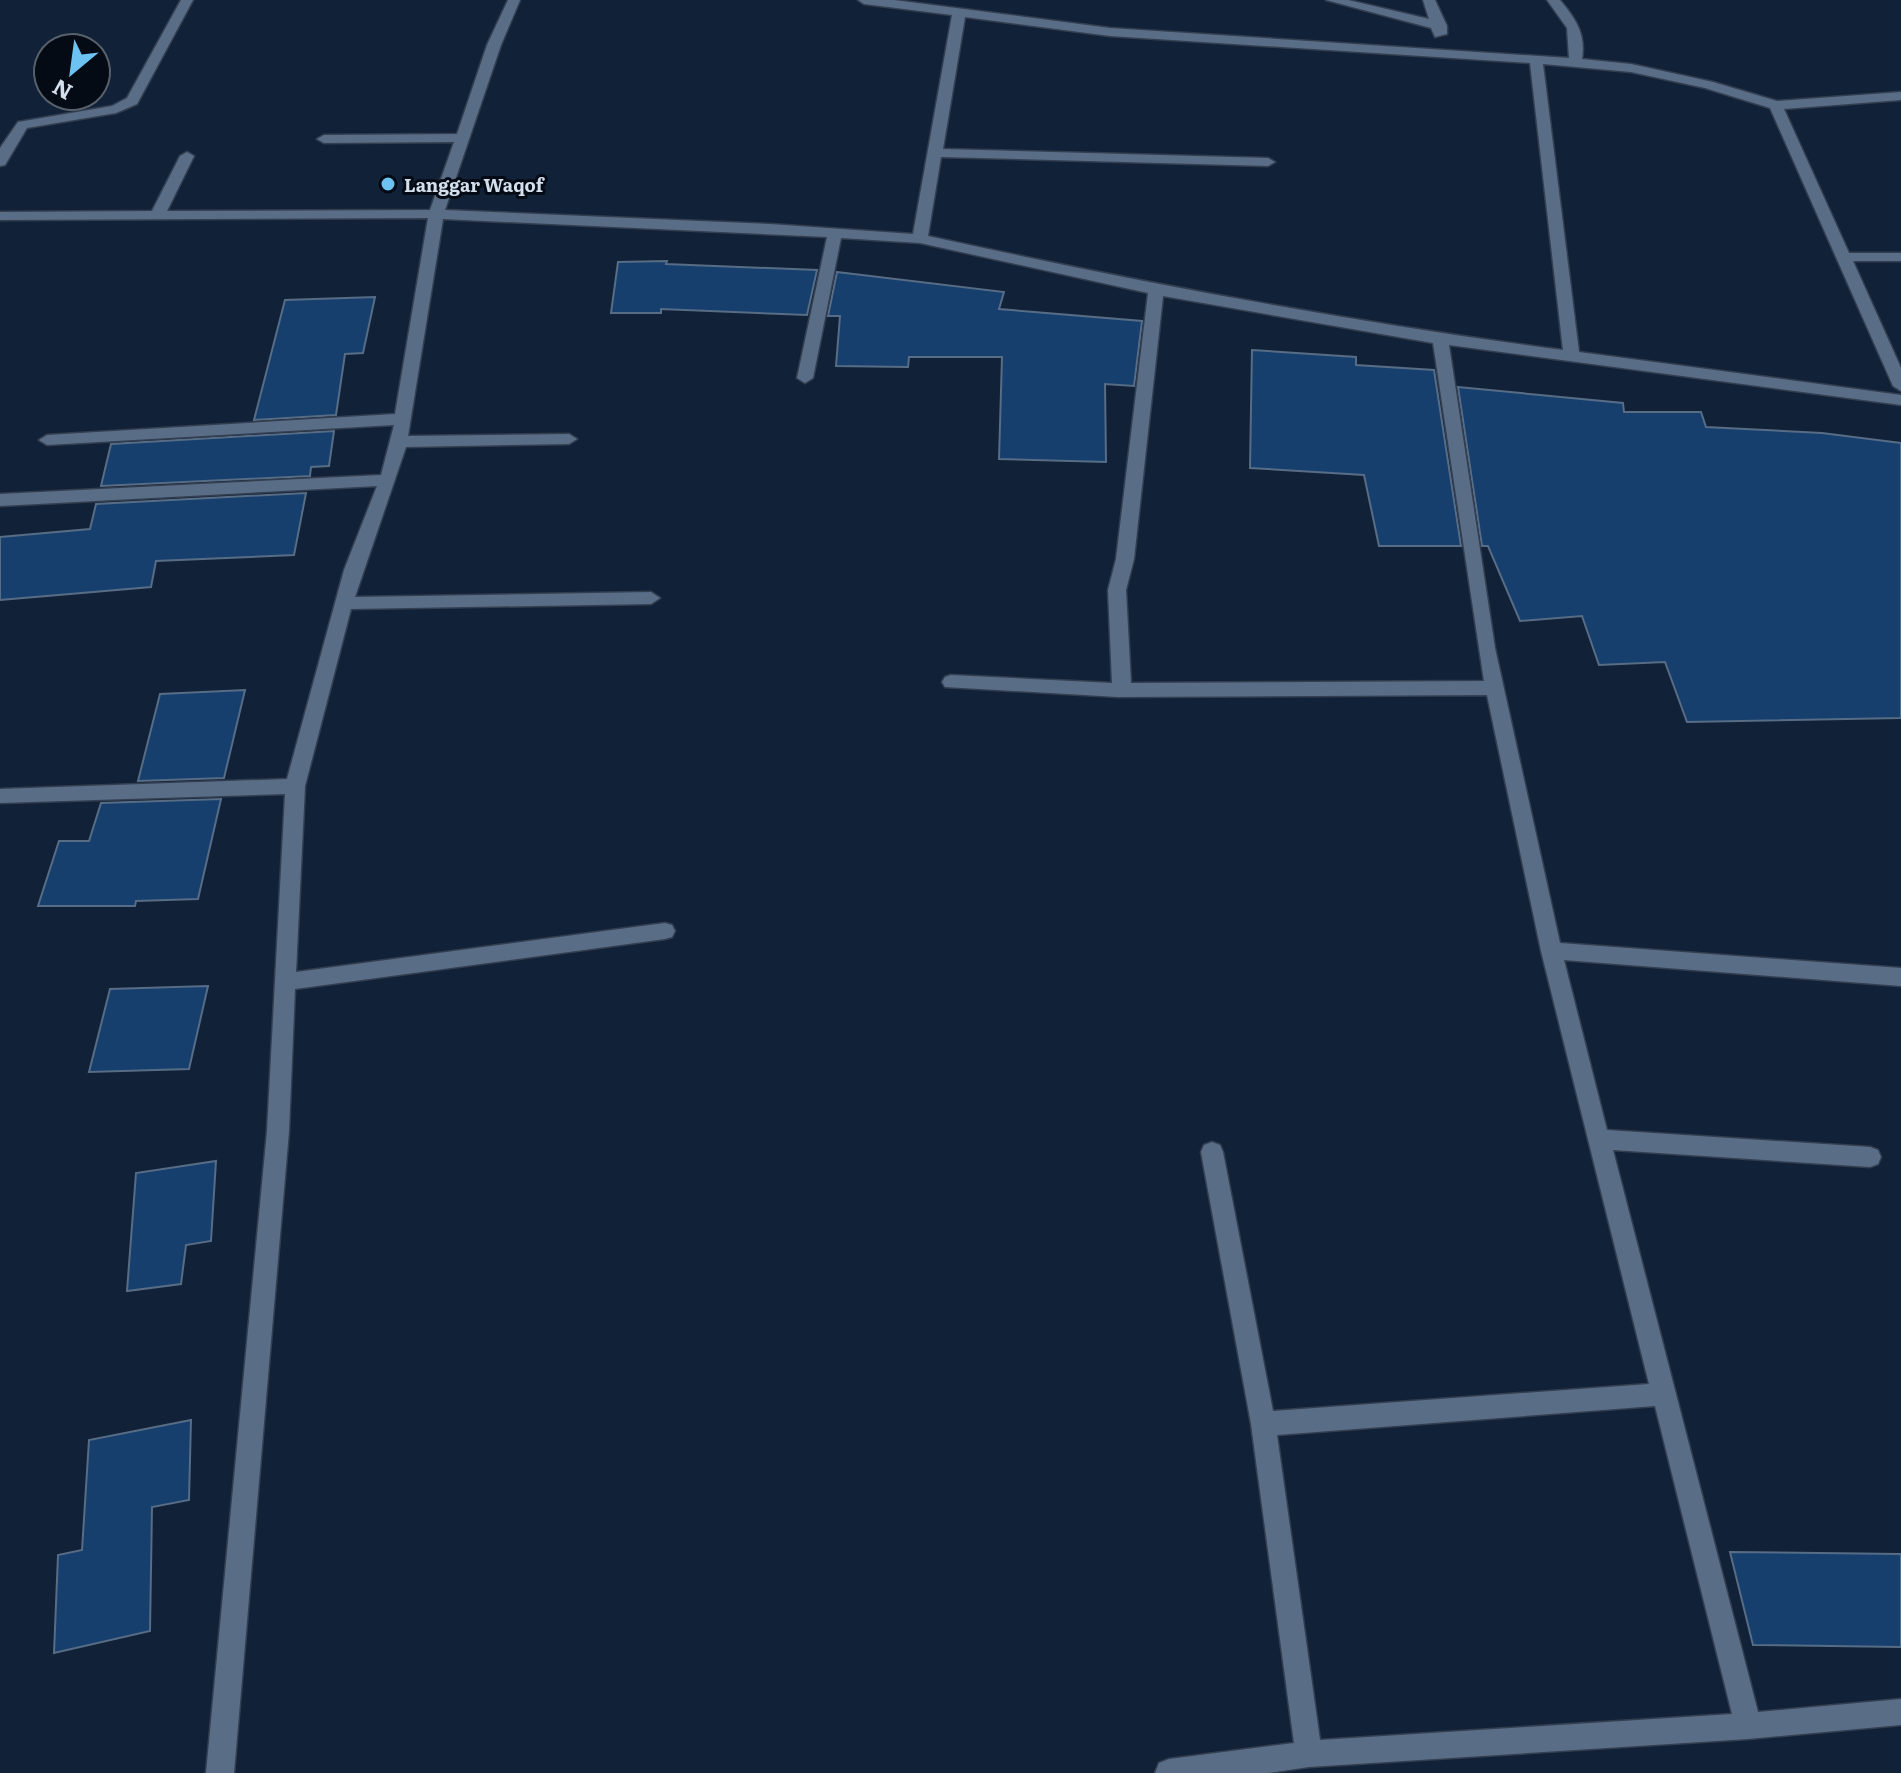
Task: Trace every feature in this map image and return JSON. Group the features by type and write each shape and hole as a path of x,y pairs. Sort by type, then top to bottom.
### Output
{"street":[{"path":"0,162 16,131 23,125 116,109 132,101 187,0"},
{"path":"220,1773 278,1131 295,786 353,570 388,480 399,442 436,214 461,138 514,0"},
{"path":"864,0 1110,32 1536,59 1631,68 1708,85 1776,105 1901,96"},
{"path":"1332,0 1440,26"},
{"path":"1429,0 1440,26 1442,54"},
{"path":"1553,0 1576,30 1579,42 1575,62"},
{"path":"920,239 959,14"},
{"path":"1536,59 1571,355"},
{"path":"1776,105 1901,386"},
{"path":"324,139 461,138"},
{"path":"935,153 1268,162"},
{"path":"157,216 187,156"},
{"path":"0,216 436,214 920,239 1156,290 1440,339 1901,400"},
{"path":"805,378 835,233"},
{"path":"1845,257 1901,257"},
{"path":"1122,690 1117,590 1125,559 1156,290"},
{"path":"1440,339 1494,688 1551,951 1748,1726"},
{"path":"47,440 402,419"},
{"path":"399,442 569,439"},
{"path":"0,500 388,480"},
{"path":"344,603 651,598"},
{"path":"951,682 1122,690 1494,688"},
{"path":"0,796 295,786"},
{"path":"284,982 665,931"},
{"path":"1551,951 1901,977"},
{"path":"1599,1139 1870,1157"},
{"path":"1212,1152 1263,1424 1309,1754"},
{"path":"1263,1424 1664,1394"},
{"path":"1169,1773 1309,1754 1748,1726 1901,1712"}],"building":[{"path":"667,261 666,264 817,270 807,315 661,309 661,313 611,313 618,262"},
{"path":"837,272 1004,292 999,309 1142,321 1134,386 1105,384 1106,462 999,459 1002,357 909,357 908,367 836,366 840,316 828,316"},
{"path":"375,297 363,353 345,354 336,415 254,420 285,300"},
{"path":"1252,350 1356,357 1356,365 1434,370 1461,546 1379,546 1364,475 1250,468"},
{"path":"1458,387 1623,403 1624,412 1701,412 1706,427 1822,433 1901,443 1901,718 1687,722 1665,662 1599,665 1582,616 1520,621 1488,546 1482,546"},
{"path":"334,431 329,466 311,467 310,476 101,486 111,444"},
{"path":"306,493 294,555 156,561 151,587 0,600 0,537 90,529 96,504"},
{"path":"245,690 224,778 138,781 160,694"},
{"path":"221,799 198,899 136,901 135,906 38,906 59,841 89,841 101,803"},
{"path":"208,986 189,1069 89,1072 110,989"},
{"path":"216,1161 211,1241 186,1245 181,1284 127,1291 136,1173"},
{"path":"191,1420 189,1500 152,1507 150,1631 54,1653 58,1555 82,1550 89,1440"},
{"path":"1730,1552 1901,1554 1901,1647 1753,1645"}],"place":[{"name":"Langgar Waqof","path":"388,184"}]}
